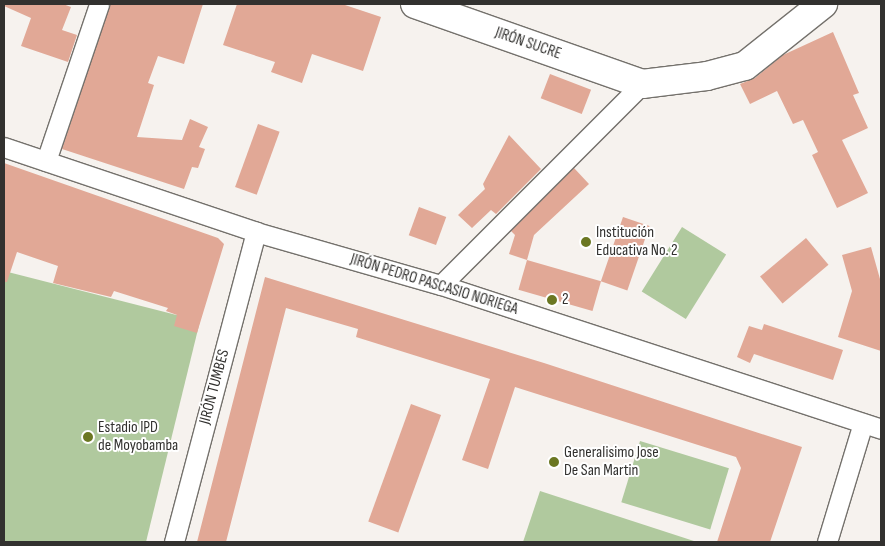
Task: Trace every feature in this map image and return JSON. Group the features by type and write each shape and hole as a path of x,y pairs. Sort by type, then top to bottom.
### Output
{"street":[{"path":"46,161 99,4"},
{"name":"JIRÓN SUCRE","path":"414,4 642,84"},
{"path":"441,285 642,84 707,76 745,66 823,4"},
{"name":"JIRÓN PEDRO PASCASIO NORIEGA","path":"4,147 256,232 441,285 881,428"},
{"name":"JIRÓN TUMBES","path":"174,542 256,232"},
{"path":"827,542 863,422"}],"green space":[{"path":"682,227 726,255 686,319 642,291"},
{"name":"Estadio IPD de Moyobamba","path":"4,271 200,321 146,542 4,542"},
{"path":"640,441 729,468 710,529 621,502"},
{"path":"540,491 697,542 523,542"}],"building":[{"path":"4,4 63,4 71,7 62,30 77,35 68,62 21,46 31,18 4,6"},
{"path":"110,4 203,4 184,64 158,56 148,83 154,85 137,137 182,140 190,119 208,127 199,147 205,149 198,168 192,167 184,189 62,149"},
{"path":"237,4 342,4 381,17 363,71 312,54 302,83 271,72 275,62 223,45"},
{"path":"833,32 859,93 853,95 868,128 842,140 868,193 837,208 812,155 818,152 803,120 793,124 777,91 750,104 740,84 755,78 783,55"},
{"path":"550,74 591,90 582,114 541,98"},
{"path":"258,124 280,132 257,195 235,187"},
{"path":"509,135 541,169 496,214 491,210 472,228 458,215 485,189 483,184"},
{"path":"4,163 218,238 224,244 197,333 174,326 177,315 166,311 168,308 114,291 111,297 53,283 58,266 17,252 7,282 4,282"},
{"path":"574,168 589,184 534,235 527,260 509,254 515,235 511,231"},
{"path":"419,207 446,217 436,245 409,235"},
{"path":"623,217 649,226 627,290 601,281"},
{"path":"806,238 828,265 783,303 760,277"},
{"path":"871,247 880,279 881,351 838,337 852,291 842,255"},
{"path":"527,260 601,281 592,311 518,290"},
{"path":"265,277 544,363 802,447 770,542 717,542 741,468 736,457 515,387 488,469 462,460 490,379 356,337 358,329 286,308 226,542 197,542"},
{"path":"764,324 843,350 833,380 754,354 750,363 737,357 749,326 762,330"},
{"path":"411,404 441,415 398,532 368,521"}],"place":[{"name":"Institución Educativa No. 2","path":"586,242"},
{"name":"2","path":"552,300"},
{"name":"Estadio IPD de Moyobamba","path":"88,437"},
{"name":"Generalisimo Jose De San Martin","path":"554,462"}]}
